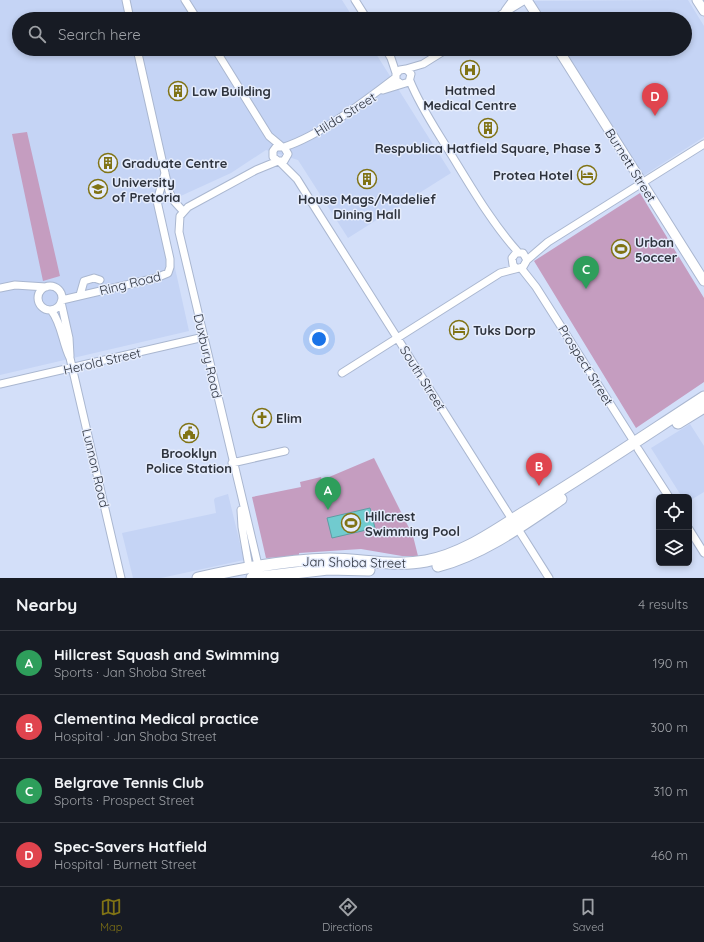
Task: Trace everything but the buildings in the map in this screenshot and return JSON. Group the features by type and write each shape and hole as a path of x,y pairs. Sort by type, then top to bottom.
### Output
{"main road":[{"name":"Jan Shoba Street","path":"636,446 704,397"},
{"name":"Jan Shoba Street","path":"252,578 300,571 338,568 389,571 436,566 474,553 516,523 636,446 704,407"},
{"name":"Jan Shoba Street","path":"198,578 254,566 327,559 392,564 426,561 466,547 516,523"},
{"path":"282,578 300,571"}],"street":[{"path":"126,0 129,12"},
{"path":"185,0 192,12"},
{"path":"355,0 363,12"},
{"path":"506,11 514,0"},
{"path":"506,11 514,8 526,0 534,12"},
{"path":"697,0 704,11"},
{"name":"Ring Road","path":"139,56 171,196 183,211"},
{"path":"183,211 196,202 256,170 284,161 288,155 282,146 270,136 219,56"},
{"name":"Hilda Street","path":"288,155 309,136 381,91 403,80 436,56"},
{"name":"Burnett Street","path":"562,56 704,281"},
{"path":"391,58 405,69 403,80"},
{"path":"391,58 403,80 417,99 502,232 520,253 523,265"},
{"name":"Hilda Street","path":"403,80 405,69 429,60"},
{"path":"270,136 273,153 279,162"},
{"name":"Hilda Street","path":"282,146 309,136"},
{"path":"500,273 511,259 520,253 548,242 704,144"},
{"path":"256,170 273,153 276,147 282,146"},
{"name":"South Street","path":"288,155 297,179 550,578"},
{"name":"South Street","path":"279,162 297,179"},
{"name":"Ring Road","path":"62,301 80,295 166,275 170,270 170,259 157,201 165,173"},
{"name":"Duxbury Road","path":"183,211 178,221 179,232 242,502 242,527 254,566"},
{"path":"502,232 513,265 523,265"},
{"path":"342,373 500,273 523,265 548,242"},
{"name":"Prospect Street","path":"523,265 667,494"},
{"path":"80,295 84,281 94,278 100,280"},
{"path":"0,288 15,285 46,287 57,288 61,293 62,301 57,308 51,310 43,306 39,298 29,286"},
{"path":"39,298 41,291 46,287"},
{"name":"Lunnon Road","path":"62,301 69,338 72,368 121,578"},
{"name":"Lunnon Road","path":"51,310 59,321 61,336 70,358"},
{"name":"Herold Street","path":"0,384 204,337"},
{"path":"232,463 285,450"},
{"path":"690,530 704,553"}],"shaded area":[{"name":"University of Pretoria","path":"0,0 342,0 350,12 12,12 12,56 377,56 451,173 348,238 298,160 266,150 231,173 161,205 189,331 0,375"},
{"path":"688,0 704,26 704,137 643,176 567,56 692,56 692,12 540,12 533,1"},
{"path":"27,132 60,276 43,281 12,134"},
{"path":"640,193 704,298 704,382 636,428 534,261"},
{"path":"690,424 704,446 704,492 692,499 692,494 680,494 651,448"},
{"path":"374,458 413,536 418,556 402,556 361,549 299,553 299,556 266,558 252,497 301,487 300,482 321,477 322,480"},
{"path":"228,494 244,560 161,578 133,578 122,533 216,513 215,498"},
{"name":"Hillcrest Swimming Pool","path":"370,508 375,528 332,538 327,518"}],"place":[{"name":"Hatmed Medical Centre","path":"470,70"},
{"name":"Law Building","path":"178,91"},
{"name":"Spec-Savers Hatfield","path":"655,116"},
{"name":"Respublica Hatfield Square, Phase 3","path":"488,128"},
{"name":"Graduate Centre","path":"108,163"},
{"name":"Protea Hotel","path":"587,175"},
{"name":"House Mags/Madelief Dining Hall","path":"367,179"},
{"name":"University of Pretoria","path":"98,189"},
{"name":"Urban 5occer","path":"621,249"},
{"name":"Belgrave Tennis Club","path":"586,289"},
{"name":"Tuks Dorp","path":"459,330"},
{"name":"Elim","path":"262,418"},
{"name":"Brooklyn Police Station","path":"189,433"},
{"name":"Clementina Medical practice","path":"539,486"},
{"name":"Hillcrest Squash and Swimming","path":"328,510"},
{"name":"Hillcrest Swimming Pool","path":"351,523"}]}
